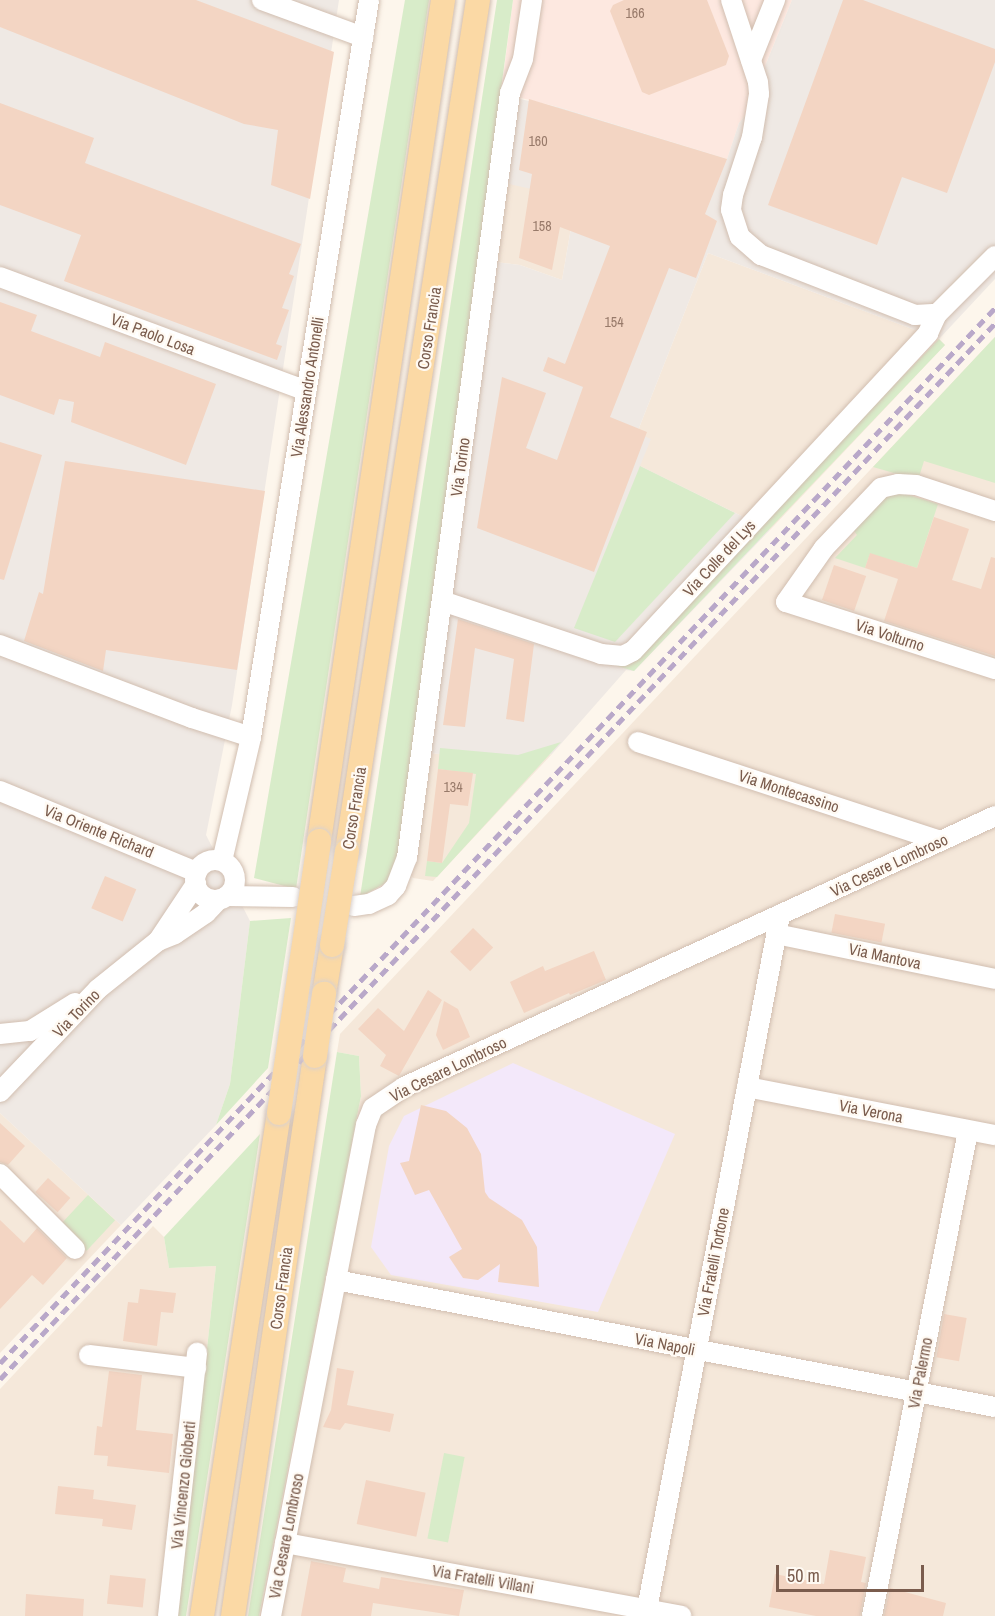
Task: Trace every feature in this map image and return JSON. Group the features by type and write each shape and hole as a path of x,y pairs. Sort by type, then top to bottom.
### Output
{"main road":[{"name":"Corso Francia","path":"202,1616 279,1113 443,0"},
{"name":"Corso Francia","path":"233,1616 310,1083 478,0"}],"street":[{"path":"262,0 363,37"},
{"name":"Via Alessandro Antonelli","path":"222,861 251,737 369,0"},
{"name":"Via Torino","path":"354,906 369,904 388,895 403,873 407,858 510,93 523,58 532,0"},
{"path":"731,0 751,60 759,94 758,113 732,202 733,224 740,237 749,248 772,260 915,315 937,314"},
{"path":"751,60 775,0"},
{"name":"Via Colle del Lys","path":"442,601 601,654 623,656 633,651 928,333 937,314 995,256"},
{"name":"Via Paolo Losa","path":"0,277 306,391"},
{"name":"Via Volturno","path":"995,511 916,485 898,484 881,488 824,548 786,602 995,669"},
{"path":"0,645 192,718 251,737"},
{"name":"Via Montecassino","path":"638,742 940,841"},
{"name":"Via Oriente Richard","path":"0,791 197,878"},
{"name":"Via Cesare Lombroso","path":"271,1616 366,1125 373,1108 404,1087 778,925 940,841 995,816"},
{"path":"222,898 234,887 234,874 222,861 205,863 197,878 202,895 222,898 293,897"},
{"name":"Via Torino","path":"158,941 197,878"},
{"name":"Via Torino","path":"1,1085 98,989 158,941 175,934 206,913 222,898"},
{"name":"Via Mantova","path":"778,925 995,979"},
{"name":"Via Fratelli Tortone","path":"643,1613 697,1351 778,925"},
{"path":"0,1034 30,1030 98,989"},
{"name":"Via Verona","path":"747,1087 995,1136"},
{"name":"Via Palermo","path":"872,1616 968,1130"},
{"path":"0,1174 75,1249"},
{"name":"Via Napoli","path":"336,1280 995,1407"},
{"name":"Via Vincenzo Gioberti","path":"89,1355 196,1360 168,1616"},
{"name":"Via Fratelli Villani","path":"285,1543 643,1613 681,1616"}],"shaded area":[{"path":"0,0 339,0 232,705 206,835 250,921 230,1084 216,1125 121,1225 0,1113"},
{"path":"513,0 792,0 752,98 752,107 739,123 727,159 558,107 501,93"},
{"path":"792,0 995,0 995,279 939,339 708,253 637,433 651,439 640,466 770,530 634,671 626,670 552,754 520,763 412,751 478,260 520,265 562,280 576,199 509,184 490,171 515,98 558,107 727,159 739,123 752,107 752,98"},
{"path":"490,171 576,199 562,280 520,265 478,260"},
{"path":"708,253 939,339 945,345 770,530 640,466 637,433"},
{"path":"995,337 995,1616 259,1616 361,1096 359,1056 337,1052 340,1034"},
{"path":"412,751 520,763 552,754 433,881 413,878 397,861"},
{"path":"513,1063 675,1134 598,1312 391,1275 371,1247 389,1146 404,1116"},
{"path":"0,1113 121,1225 0,1353"},
{"path":"153,1226 164,1237 169,1268 216,1266 178,1616 0,1616 0,1389"}],"green space":[{"path":"405,0 429,0 296,889 254,878"},
{"path":"497,0 513,0 395,878 360,897"},
{"path":"995,337 995,483 924,461 918,480 873,467"},
{"path":"939,339 945,345 634,671 600,661 628,660"},
{"path":"640,466 735,513 615,642 574,628"},
{"path":"899,492 938,504 917,568 870,554 865,568 835,558 857,535 852,528 883,496"},
{"path":"561,742 437,877 425,876 427,861 442,863 469,823 476,774 438,769 440,748 518,755"},
{"path":"291,918 268,1068 216,1125 230,1084 250,921"},
{"path":"337,1052 359,1056 361,1096 259,1616 248,1616"},
{"path":"260,1134 186,1616 178,1616 216,1266 169,1268 164,1237"},
{"path":"88,1195 115,1220 86,1251 59,1226"},
{"path":"444,1453 465,1457 448,1542 427,1538"}],"building":[{"path":"0,0 196,0 334,52 310,199 271,185 278,130 244,124 0,27"},
{"path":"624,0 707,0 729,56 726,65 649,95 642,92 610,11 613,5"},
{"path":"843,0 863,0 995,49 995,62 947,193 902,177 877,245 768,205"},
{"path":"529,99 727,159 705,214 717,221 696,278 669,268 610,417 647,432 594,572 477,528 502,377 546,393 526,448 557,460 583,387 543,371 548,357 565,364 610,246 560,227 552,270 519,258 532,174 519,170"},
{"path":"0,103 94,138 85,163 301,244 289,274 294,276 282,308 289,310 276,344 282,346 277,360 64,281 81,235 0,205"},
{"path":"0,302 37,315 31,331 100,357 105,342 216,384 186,465 71,422 74,402 59,399 54,415 0,395"},
{"path":"0,442 42,455 4,580 0,579"},
{"path":"65,461 265,491 237,670 106,650 103,671 24,641 39,592 43,594"},
{"path":"934,517 969,529 952,580 981,589 991,557 995,558 995,656 884,621 898,579 865,568 870,553 917,568"},
{"path":"834,565 866,576 854,611 822,600"},
{"path":"458,619 534,644 524,722 506,719 514,659 475,648 465,727 443,725"},
{"path":"438,769 473,773 468,806 450,804 442,863 427,861"},
{"path":"105,876 136,889 123,922 91,908"},
{"path":"835,914 885,924 881,942 831,933"},
{"path":"473,928 493,947 470,971 450,952"},
{"path":"594,951 606,980 524,1013 510,982 543,966 545,971"},
{"path":"428,990 442,1000 399,1076 380,1066 386,1055 358,1029 378,1008 404,1031"},
{"path":"444,1001 458,1009 470,1037 443,1050 436,1035"},
{"path":"421,1105 446,1111 467,1128 481,1154 485,1192 489,1198 522,1220 537,1247 539,1287 498,1282 500,1264 478,1280 463,1278 449,1257 462,1249 429,1190 415,1195 400,1163 409,1161"},
{"path":"0,1123 25,1146 8,1165 0,1162"},
{"path":"48,1178 70,1198 58,1212 35,1192"},
{"path":"0,1220 24,1243 37,1228 67,1258 43,1285 32,1275 0,1309"},
{"path":"140,1289 176,1293 173,1313 161,1312 157,1346 123,1341 128,1302 138,1303"},
{"path":"944,1314 967,1318 959,1361 936,1357"},
{"path":"337,1368 354,1371 347,1405 394,1414 390,1432 345,1423 340,1430 323,1427 331,1410"},
{"path":"109,1371 142,1375 136,1430 173,1434 169,1473 107,1466 108,1456 94,1455 97,1426 102,1427"},
{"path":"366,1480 426,1493 416,1537 357,1524"},
{"path":"58,1486 94,1490 93,1499 136,1505 132,1530 102,1526 103,1519 55,1514"},
{"path":"830,1550 866,1557 861,1582 866,1583 860,1616 816,1616 769,1607 775,1574 824,1584"},
{"path":"311,1561 346,1568 343,1582 379,1589 381,1577 464,1590 459,1616 373,1603 371,1616 301,1616"},
{"path":"110,1575 146,1579 143,1608 107,1604"},
{"path":"890,1588 946,1603 943,1616 884,1616"},
{"path":"26,1594 84,1599 83,1616 25,1616"}],"railway":[{"path":"0,1363 995,308"},
{"path":"0,1379 995,323"}]}
